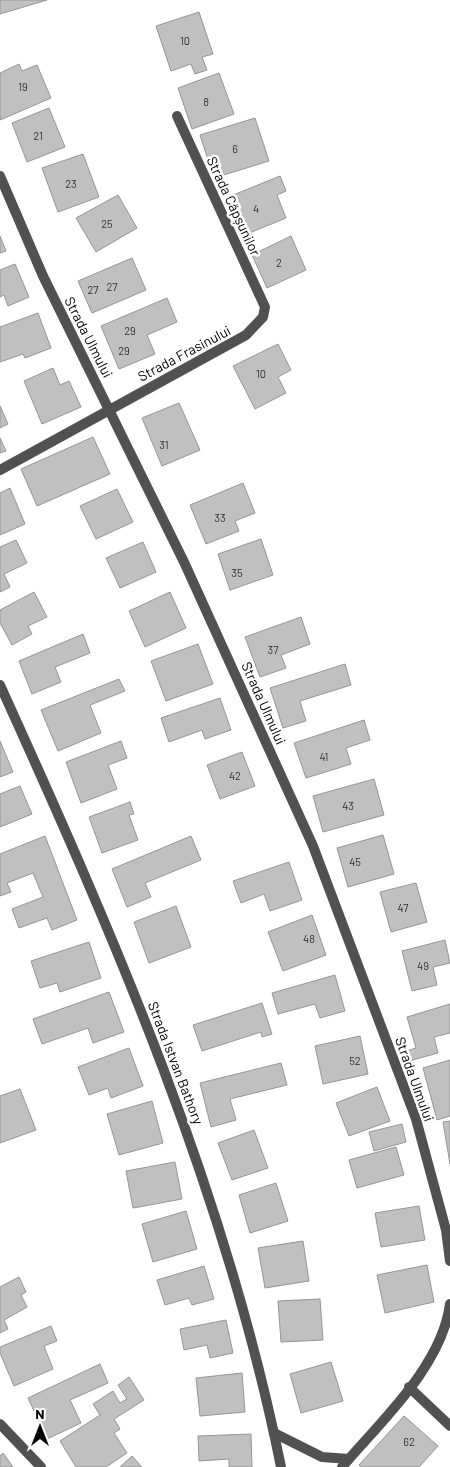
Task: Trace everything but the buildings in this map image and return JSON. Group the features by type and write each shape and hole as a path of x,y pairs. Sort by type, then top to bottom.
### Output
{"street":[{"name":"Strada Căpșunilor","path":"177,116 265,307"},
{"name":"Strada Ulmului","path":"0,176 43,276 110,408 188,570 314,846 416,1119 446,1230 450,1261"},
{"name":"Strada Frasinului","path":"0,470 246,335 261,321 265,307"},
{"name":"Strada Istvan Bathory","path":"0,685 78,859 164,1066 204,1178 244,1308 281,1467"},
{"path":"274,1433 322,1457 345,1463 409,1387 437,1348 450,1304"},
{"path":"409,1387 450,1426"},
{"path":"0,1424 40,1467"}]}
